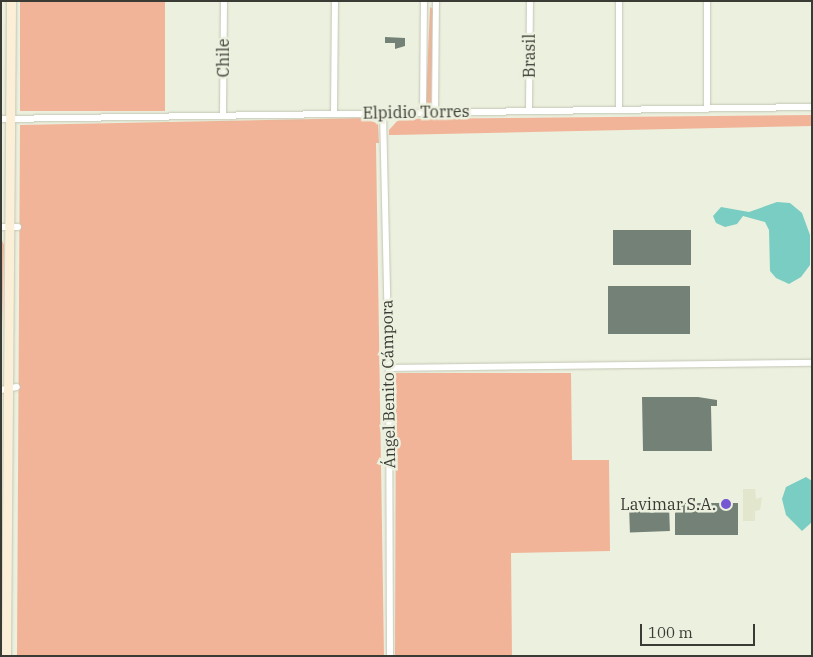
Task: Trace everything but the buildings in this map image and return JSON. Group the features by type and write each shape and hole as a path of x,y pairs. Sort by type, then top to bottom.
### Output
{"main road":[{"path":"6,656 4,576 11,461 9,227 5,119 11,1"},
{"path":"4,576 17,576"}],"street":[{"name":"Chile","path":"223,114 224,1"},
{"path":"334,113 335,1"},
{"path":"422,112 424,1"},
{"path":"435,112 436,1"},
{"name":"Brasil","path":"529,111 530,1"},
{"path":"619,1 619,110"},
{"path":"707,1 708,109"},
{"name":"Elpidio Torres","path":"5,119 223,114 812,108"},
{"name":"Ángel Benito Cámpora","path":"383,112 389,368 390,656"},
{"path":"389,368 812,363"}],"shaded area":[{"path":"20,1 165,1 165,111 20,111"},
{"path":"430,7 433,9 431,103 429,105 426,102"},
{"path":"812,115 812,126 389,135 389,130 399,119"},
{"path":"365,118 378,124 379,143 376,143 384,656 17,656 20,125"},
{"path":"1,238 4,245 1,376"},
{"path":"396,373 571,373 572,460 609,460 610,551 511,553 512,656 395,656"},
{"path":"743,489 755,489 756,499 762,497 760,510 755,511 755,521 743,521"}],"water":[{"path":"777,202 790,203 802,213 810,235 810,265 801,277 789,284 776,278 770,271 769,230 765,222 743,216 737,224 725,227 716,223 713,216 721,207 749,212"},
{"path":"806,477 812,481 812,522 802,531 786,515 782,499 786,487"}],"place":[{"name":"Lavimar S.A.","path":"726,504"}]}
